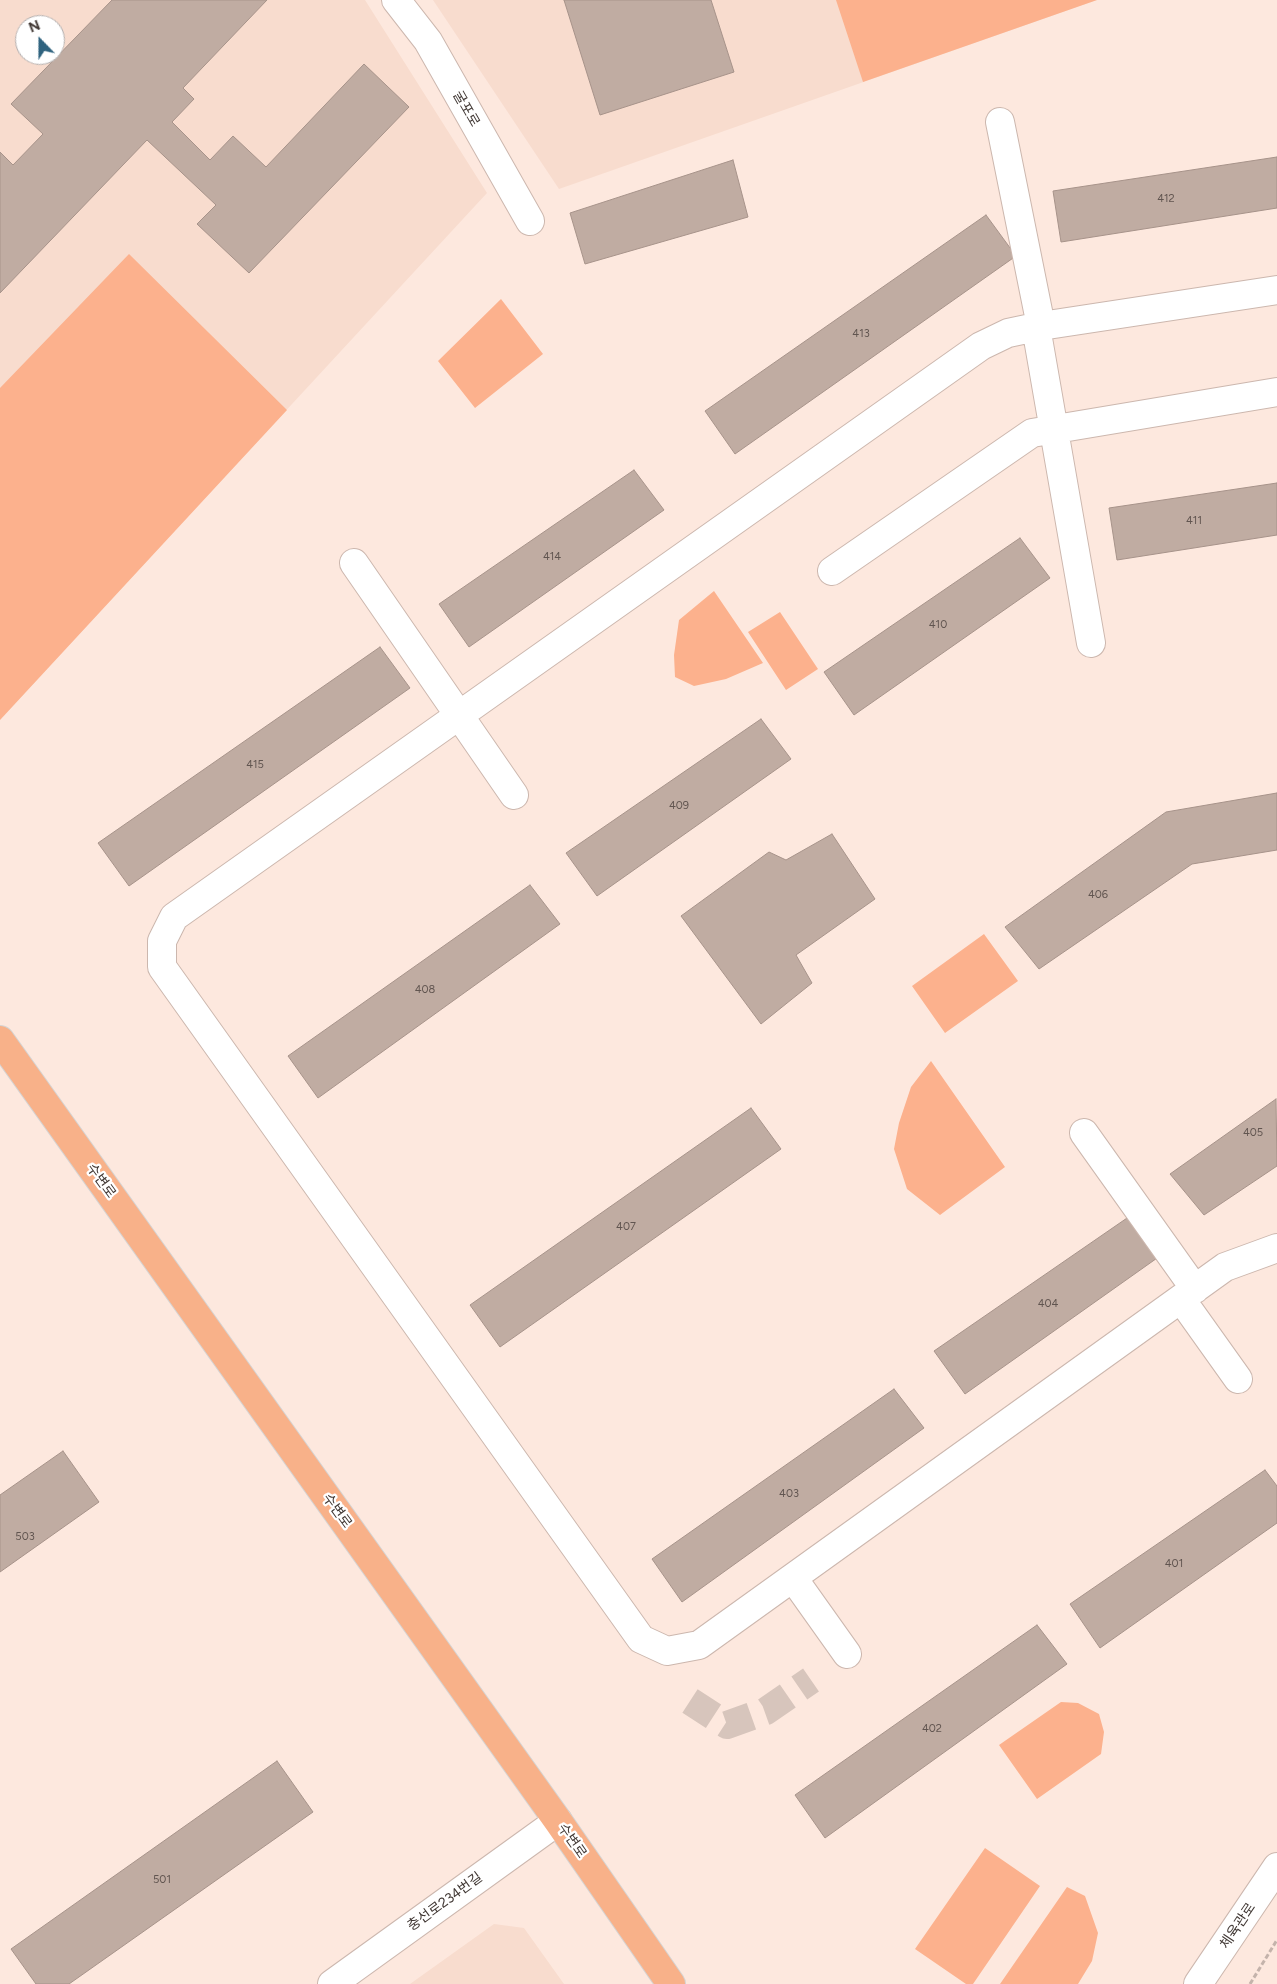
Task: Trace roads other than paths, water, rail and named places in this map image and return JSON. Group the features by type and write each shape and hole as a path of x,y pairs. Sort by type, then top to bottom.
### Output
{"main road":[{"name":"수변로","path":"0,1040 558,1821 671,1984"}],"street":[{"name":"굴포로","path":"396,0 428,41 530,222"},
{"path":"1000,122 1038,326 1091,642"},
{"path":"1277,290 1038,326 1008,333 981,346 174,917 162,940 162,967 641,1639 666,1652 699,1646 1225,1267 1277,1248"},
{"path":"832,571 1032,433 1277,392"},
{"path":"354,563 514,796"},
{"path":"1084,1133 1188,1294 1238,1379"},
{"path":"793,1578 847,1654"},
{"name":"충선로234번길","path":"332,1984 558,1821"},
{"name":"체육관로","path":"1198,1984 1277,1867"}],"tunnel":[{"path":"690,1701 727,1725 766,1711 811,1680"}]}
